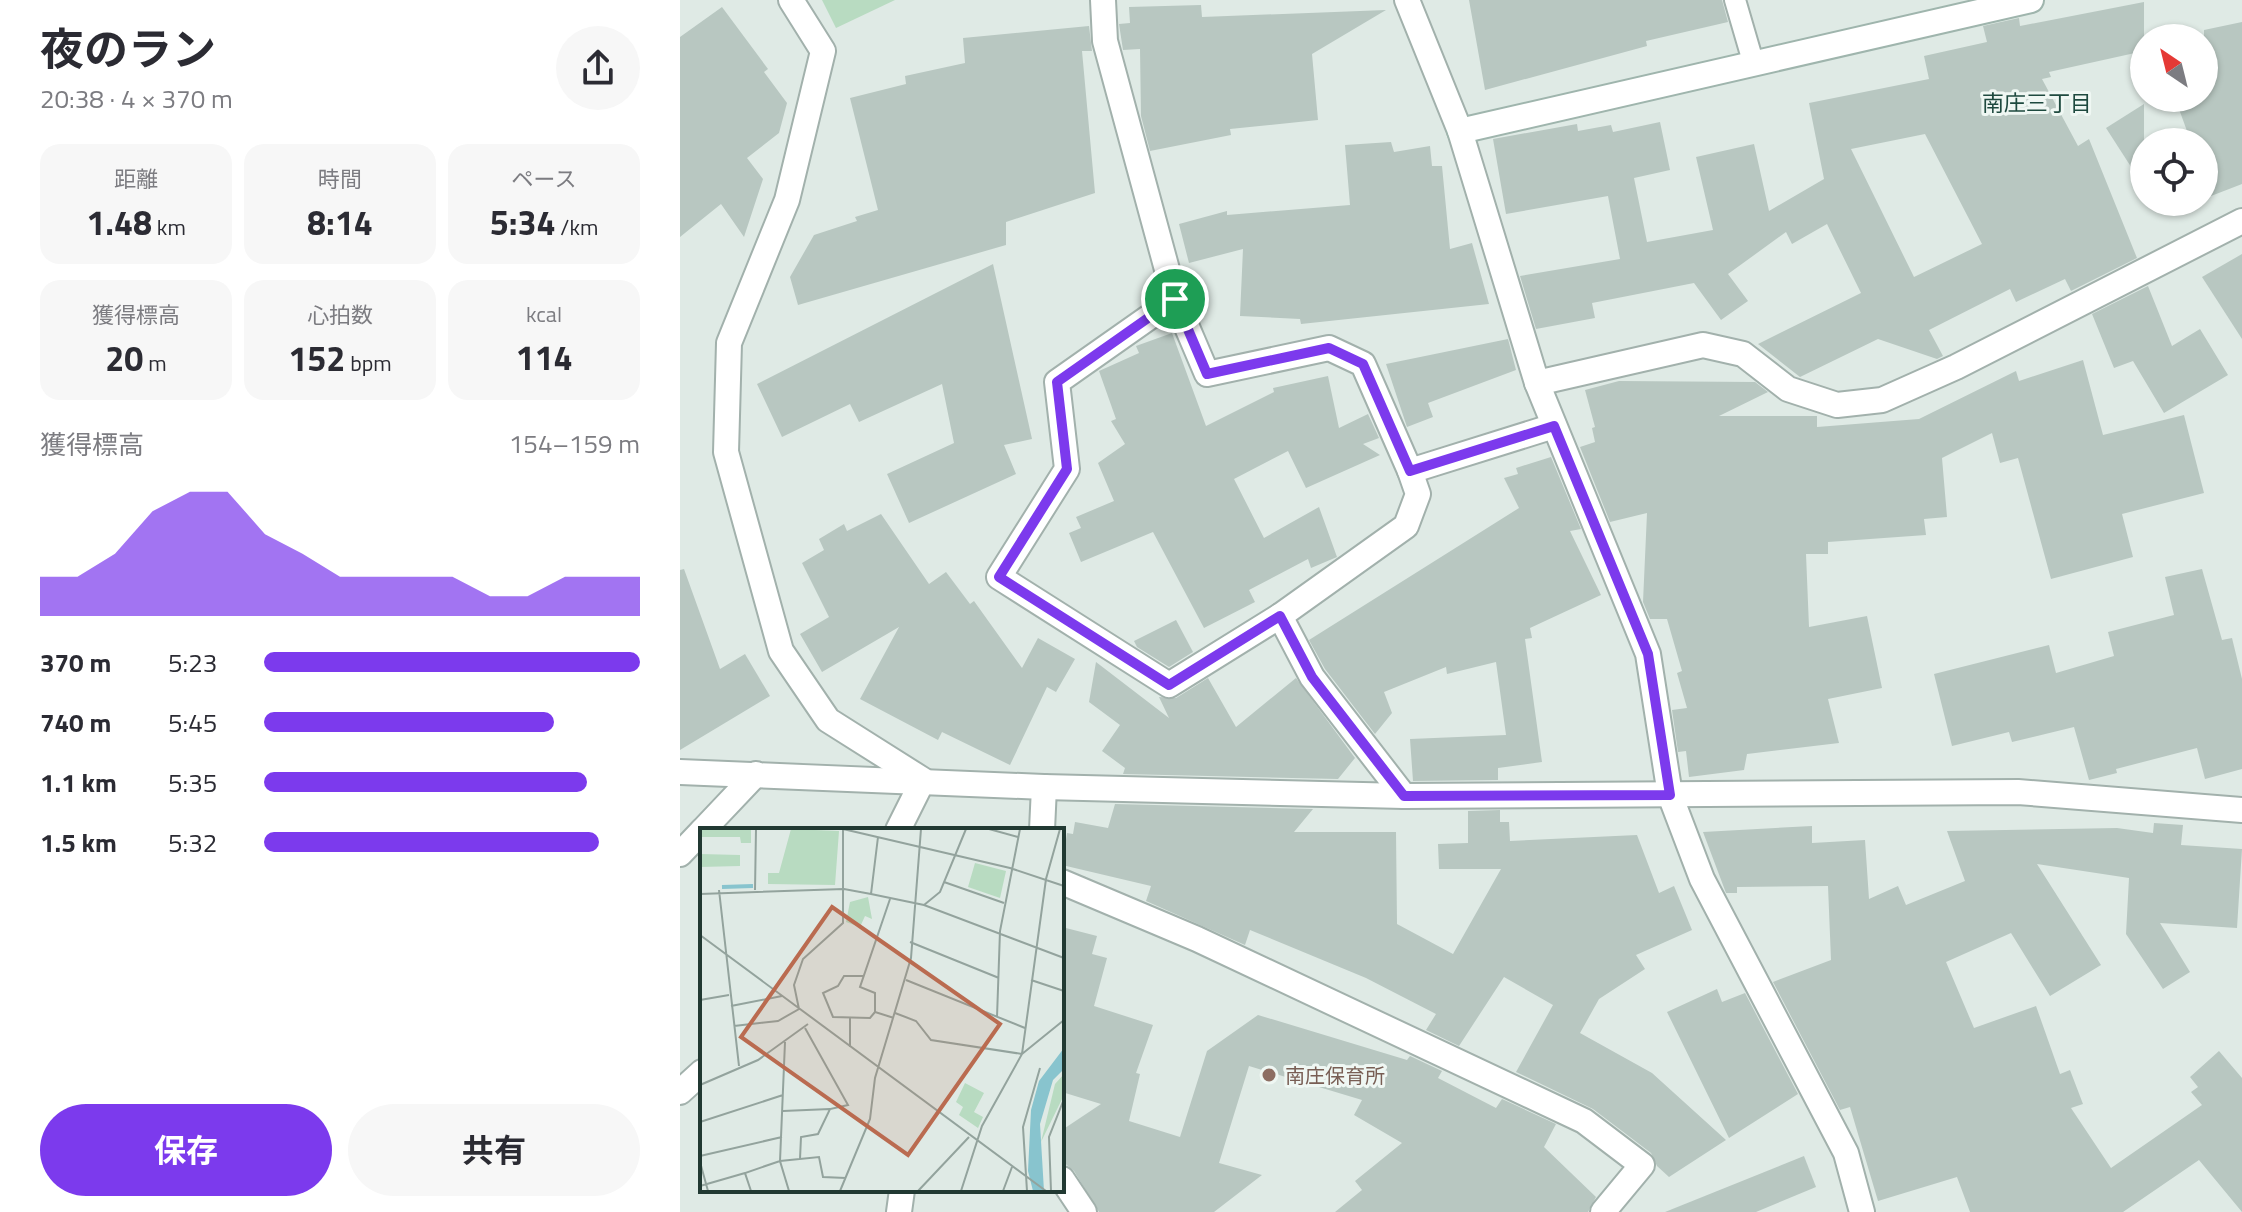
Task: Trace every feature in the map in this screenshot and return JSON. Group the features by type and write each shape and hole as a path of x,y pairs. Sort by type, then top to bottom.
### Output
{"street":[{"path":"791,0 823,51 787,200 729,343 726,452 781,651 828,720 923,780"},
{"path":"1103,0 1105,41 1175,299 1207,374 1329,348 1363,364 1418,494 1406,526 1280,616 1169,685 999,577 1067,469 1057,382 1175,299"},
{"path":"1407,0 1460,131 1537,383 1648,654 1670,795 1702,879 1846,1153 1862,1212"},
{"path":"1460,131 2031,0"},
{"path":"1537,383 1703,345 1743,354 1788,389 1837,405 1882,400 1956,367 2242,221"},
{"path":"1410,471 1554,426"},
{"path":"1280,616 1312,677 1404,796"},
{"path":"680,772 1044,787 1404,796 2018,792 2242,810"},
{"path":"704,828 756,774"},
{"path":"899,828 923,780"},
{"path":"1042,828 1044,787"},
{"path":"680,854 700,832"},
{"path":"1064,883 1197,939 1584,1121 1642,1165 1603,1212"},
{"path":"680,1092 700,1074"},
{"path":"1064,1182 1084,1212"},
{"path":"899,1212 902,1192"}],"lane":[{"path":"1735,0 1754,65"}],"green space":[{"path":"822,0 895,0 836,28"}],"building":[{"path":"1469,0 1722,0 1728,22 1646,41 1647,46 1485,90"},
{"path":"2144,2 2144,24 2130,24 2130,54 2049,72 2051,77 2042,79 2078,146 2089,139 2137,258 2071,291 2065,279 2016,302 2010,289 1929,330 1943,356 1937,359 1878,339 1800,377 1758,344 1861,293 1827,224 1792,244 1786,232 1728,274 1748,301 1721,320 1694,283 1592,303 1595,318 1536,329 1520,276 1620,259 1608,196 1506,214 1493,139 1577,124 1578,131 1611,125 1613,132 1660,122 1670,170 1634,178 1647,242 1713,230 1696,157 1754,144 1769,211 1824,179 1809,103 1929,79 1924,56 1987,42 1983,26 2019,18 2020,26","holes":["1925,134 1982,244 1914,277 1851,149"]},
{"path":"1201,5 1202,17 1386,10 1312,54 1318,120 1230,129 1231,135 1150,151 1141,116 1140,49 1123,50 1119,24 1130,23 1129,7"},
{"path":"722,7 768,69 764,72 787,103 779,133 747,158 763,179 744,237 721,204 680,237 680,37"},
{"path":"2242,22 2242,184 2218,193 2218,128 2186,128 2180,112 2218,112 2218,27"},
{"path":"1089,26 1092,51 1082,51 1095,193 1006,222 1006,245 798,305 790,277 814,235 857,221 855,217 878,210 850,98 906,84 905,76 965,63 963,38"},
{"path":"2131,112 2144,112 2144,128 2130,128 2130,165 2106,128"},
{"path":"1391,142 1394,152 1430,146 1432,166 1442,166 1450,249 1472,243 1489,304 1301,324 1300,319 1240,316 1243,249 1189,263 1179,224 1227,211 1227,215 1350,205 1345,145"},
{"path":"2242,254 2242,339 2202,277"},
{"path":"993,264 1032,439 1004,445 1016,474 909,523 887,474 954,443 942,384 859,422 850,404 782,437 757,384"},
{"path":"2148,286 2172,346 2200,329 2228,375 2164,413 2133,361 2114,368 2092,314"},
{"path":"1172,333 1206,426 1274,392 1273,388 1328,376 1339,428 1368,414 1379,438 1363,444 1380,455 1306,488 1288,451 1234,479 1264,538 1319,507 1337,557 1311,568 1308,559 1249,590 1255,602 1204,628 1153,532 1081,562 1069,533 1081,528 1076,517 1114,501 1098,463 1125,444 1111,421 1116,419 1099,371 1139,353 1136,346"},
{"path":"1508,339 1516,370 1428,403 1433,417 1407,427 1386,364"},
{"path":"2083,360 2103,435 2184,415 2204,493 2122,514 2133,557 2051,579 2018,458 2000,463 1992,433 1942,458 1947,517 1924,519 1926,535 1828,542 1828,554 1806,554 1809,627 1867,616 1882,688 1828,699 1839,743 1747,754 1744,770 1689,777 1686,751 1678,752 1672,710 1687,708 1677,673 1682,671 1667,619 1650,619 1643,602 1647,513 1610,522 1580,447 1595,442 1592,428 1595,427 1585,390 1619,381 1755,382 1768,392 1719,416 1817,416 1817,427 1919,419 2016,371 2019,381"},
{"path":"1551,457 1581,529 1570,531 1601,595 1530,628 1532,638 1525,639 1542,762 1498,768 1498,780 1413,781 1410,739 1506,735 1496,662 1447,674 1446,667 1384,692 1392,713 1375,734 1325,669 1309,640 1519,508 1504,478 1518,474 1516,468"},
{"path":"881,514 929,584 946,572 970,604 974,601 1022,668 1038,638 1075,659 1056,692 1047,687 1010,765 942,732 938,740 860,699 899,627 822,672 800,634 829,617 802,563 824,550 819,539 844,524 847,531"},
{"path":"684,569 720,669 745,654 770,696 680,750 680,570"},
{"path":"2202,569 2222,640 2232,638 2242,679 2242,769 2205,779 2197,748 2116,769 2117,773 2089,780 2074,727 2012,742 2009,732 1952,746 1934,674 2049,645 2056,673 2114,656 2108,632 2174,615 2165,577"},
{"path":"1176,620 1193,652 1169,667 1137,647 1134,641"},
{"path":"1096,662 1169,718 1159,697 1176,698 1208,678 1236,727 1296,678 1355,758 1338,779 1123,774 1125,768 1102,751 1120,725 1089,702"},
{"path":"1115,804 1313,809 1294,832 1396,832 1397,924 1453,954 1501,869 1439,869 1438,844 1468,843 1468,811 1500,810 1500,822 1509,822 1510,841 1637,835 1659,893 1674,886 1692,930 1636,955 1645,969 1599,999 1580,1033 1652,1073 1726,1140 1669,1177 1657,1166 1651,1153 1593,1109 1516,1072 1553,1005 1504,977 1459,1046 1426,1030 1436,1014 1366,978 1250,930 1245,945 1146,901 1151,886 1064,865 1067,833 1073,834 1075,822 1108,828"},
{"path":"2154,823 2183,825 2181,845 2242,849 2237,928 2160,923 2190,972 2163,989 2126,934 2129,878 2037,864 2101,965 2050,996 2011,933 1946,962 1974,1028 2036,1006 2060,1074 2070,1070 2083,1104 2071,1108 2111,1168 2202,1105 2191,1092 2198,1087 2190,1077 2219,1051 2242,1078 2242,1212 2199,1160 2123,1212 1970,1212 1957,1177 1878,1201 1850,1107 1840,1110 1773,982 1831,960 1828,886 1737,887 1737,893 1726,893 1703,832 1812,826 1812,843 1865,840 1869,899 1898,886 1906,905 1965,881 1947,831 2117,828 2153,833"},
{"path":"1064,928 1097,936 1092,954 1107,958 1094,1006 1153,1025 1136,1073 1140,1074 1129,1121 1180,1137 1207,1051 1258,1015 1407,1060 1410,1056 1442,1071 1438,1078 1496,1108 1502,1099 1556,1124 1544,1147 1596,1197 1588,1212 1335,1212 1362,1190 1355,1181 1402,1143 1354,1115 1362,1100 1249,1066 1219,1163 1262,1175 1214,1212 1099,1212 1074,1171 1064,1163 1064,1129 1101,1104 1064,1093"},
{"path":"1717,989 1722,1002 1745,993 1798,1094 1729,1138 1667,1012"},
{"path":"1804,1156 1816,1187 1756,1212 1665,1212"}],"place":[{"name":"南庄保育所","path":"1269,1075"}],"district":[{"name":"南庄三丁目","path":"2037,103"}],"route":[{"path":"1175,299 1207,374 1329,348 1363,364 1410,471 1554,426 1648,654 1670,795 1404,796 1312,677 1280,616 1169,685 1109,650 999,577 1067,469 1057,382 1175,299"}]}
